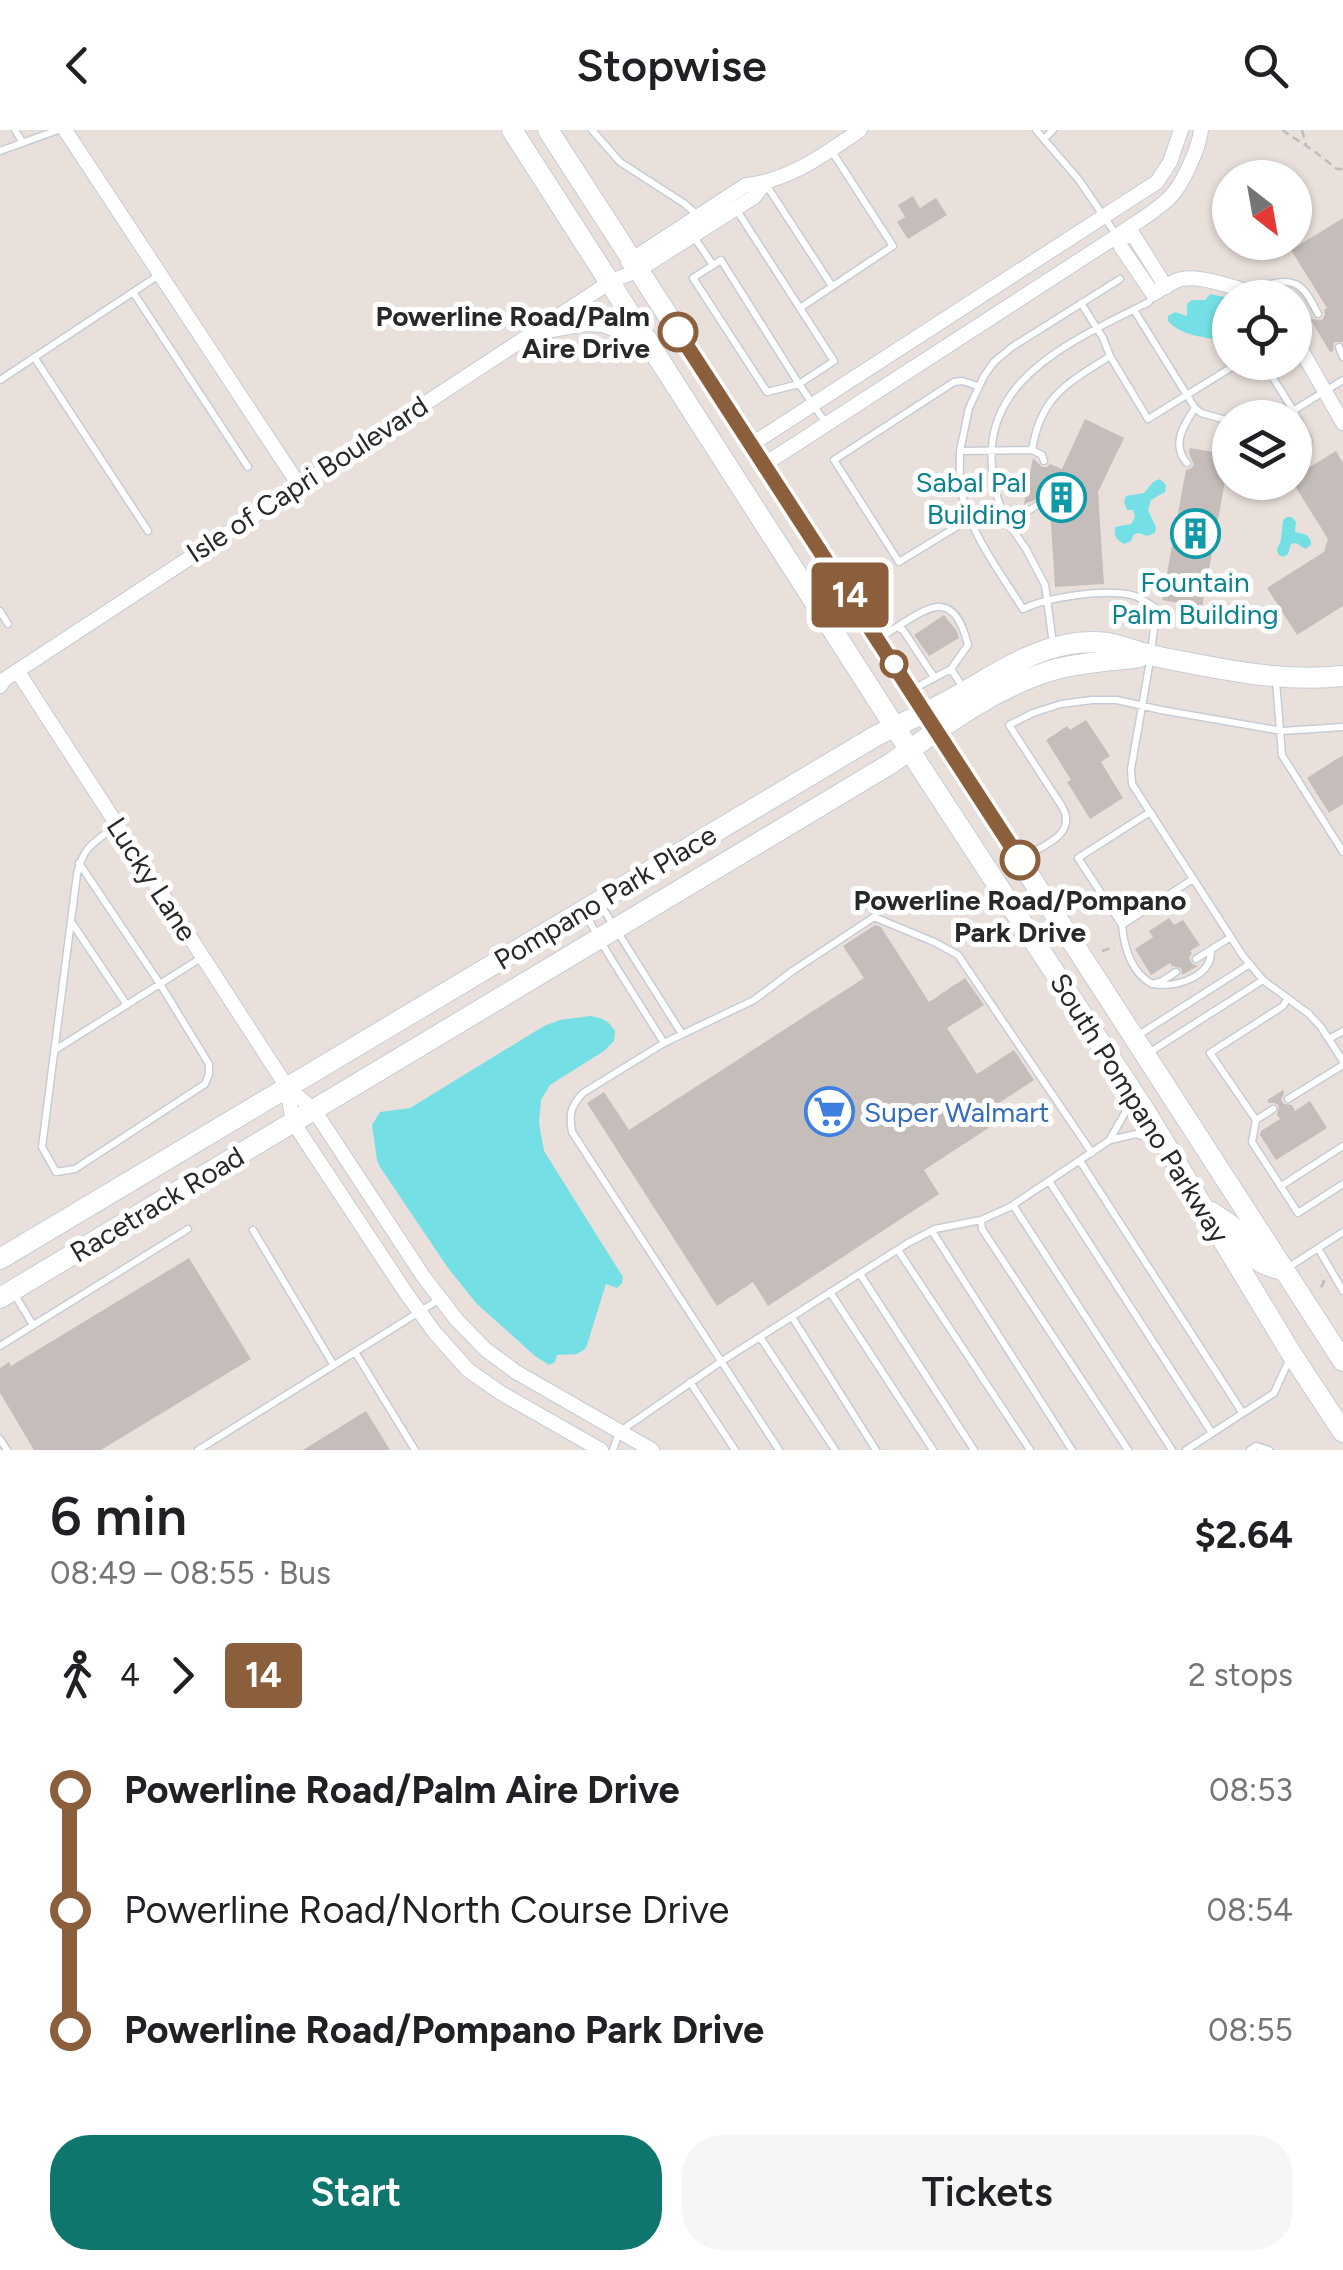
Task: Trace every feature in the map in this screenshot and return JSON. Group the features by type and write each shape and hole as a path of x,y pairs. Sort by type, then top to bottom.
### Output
{"main road":[{"name":"South Pompano Parkway","path":"512,130 1167,1146 1343,1432"},
{"name":"South Pompano Parkway","path":"548,130 1343,1360"},
{"path":"536,330 586,321 603,322 648,338"},
{"name":"Pompano Park Place","path":"286,1087 896,726 1052,639 1100,642 1151,655"},
{"path":"1151,655 1275,675 1343,676"},
{"name":"Pompano Park Place","path":"314,1110 910,750 1000,691 1077,664 1151,655"},
{"name":"Racetrack Road","path":"0,1259 286,1087"},
{"name":"Racetrack Road","path":"6,1295 314,1110"},
{"path":"1205,1208 1235,1228 1254,1259 1284,1270"}],"street":[{"path":"61,130 299,485"},
{"name":"Isle of Capri Boulevard","path":"6,679 732,203 746,184 765,183 806,166 860,130"},
{"path":"752,444 1157,182 1170,162 1180,130"},
{"path":"765,464 1171,197 1186,171 1201,130"},
{"path":"1116,236 1134,236 1160,291 1183,278 1212,283"},
{"path":"994,288 1008,306"},
{"path":"897,351 911,369"},
{"path":"1312,368 1343,423"},
{"name":"Lucky Lane","path":"6,679 117,826 286,1087"},
{"path":"286,1087 314,1110 423,1276 485,1349 516,1372 652,1450"},
{"path":"286,1087 293,1122 435,1333 468,1370 601,1450"}],"lane":[{"path":"15,130 23,142"},
{"path":"0,151 61,130"},
{"path":"592,130 620,162 686,204 712,265"},
{"path":"1036,130 1080,180 1116,236"},
{"path":"1044,139 1054,130"},
{"path":"800,308 894,246 831,150"},
{"path":"765,183 832,286"},
{"path":"732,203 834,360 798,384 767,392 692,278 721,260 798,384 826,424"},
{"path":"0,380 160,274"},
{"path":"1120,279 994,362 969,408 960,451 961,490 979,538 1023,608 1048,599 1103,594 1135,596 1156,608 1131,769 1132,784 1250,964 1264,980 1309,1014 1343,1063 1288,1099"},
{"path":"1052,639 1045,585 1004,518 991,478 996,422 1019,384 1041,364 1095,326 1148,302 1160,291"},
{"path":"133,292 248,467"},
{"path":"1312,302 1318,314"},
{"path":"1080,303 1148,418 1212,379"},
{"path":"1133,310 1196,408 1212,416"},
{"path":"1339,347 1343,357"},
{"path":"1032,450 1046,405 1067,384 1110,356"},
{"path":"34,357 148,530"},
{"path":"970,518 899,562 834,460 954,382 962,380 978,386"},
{"path":"1310,400 1343,380"},
{"path":"1187,463 1178,444 1196,408"},
{"path":"960,451 1032,450 1042,455 1044,461"},
{"path":"1004,518 1036,506"},
{"path":"878,639 935,605 946,607 964,631 968,645 962,657 951,669 911,690"},
{"path":"0,611 8,624"},
{"path":"896,626 903,630 934,677"},
{"path":"951,669 965,690"},
{"path":"1275,675 1282,754 1343,852"},
{"path":"1020,860 1064,832 1068,817 1009,725 1033,713 1061,704 1116,700 1282,731 1343,727"},
{"path":"1150,812 1078,858 1122,925 1130,958 1144,979 1165,986 1186,981 1208,967 1211,950"},
{"path":"79,863 160,984 209,1064 209,1074 205,1084 74,1169 56,1172 42,1147 79,863 84,850 117,826"},
{"path":"1122,925 1193,879"},
{"path":"590,906 682,1034"},
{"path":"590,906 608,934 610,957 664,1043"},
{"path":"779,1450 572,1132 569,1114 583,1094 664,1043 754,1000 874,916 958,955 1092,1153"},
{"path":"71,921 128,1005"},
{"path":"1196,959 1232,937"},
{"path":"54,1050 202,957"},
{"path":"1141,1046 1250,964"},
{"path":"1152,984 1176,972"},
{"path":"1141,1046 1264,980"},
{"path":"1288,998 1283,1006 1210,1053 1256,1120 1252,1142 1298,1213 1343,1184"},
{"path":"1329,1040 1343,1031"},
{"path":"1110,1140 1125,1114 1123,1080"},
{"path":"1256,1120 1273,1109"},
{"path":"613,1450 619,1432 690,1382 932,1230 981,1220 1013,1206 1110,1140 1136,1134 1150,1136 1167,1146"},
{"path":"1281,1186 1343,1146"},
{"path":"1080,1161 1242,1412"},
{"path":"1050,1181 1212,1433"},
{"path":"1013,1206 1172,1450"},
{"path":"981,1220 982,1229 1128,1450"},
{"path":"0,1346 188,1229"},
{"path":"253,1230 334,1364"},
{"path":"932,1230 1072,1450"},
{"path":"1284,1270 1340,1234 1343,1243"},
{"path":"1318,1248 1343,1291"},
{"path":"898,1250 1030,1450"},
{"path":"860,1274 974,1450"},
{"path":"830,1292 932,1450"},
{"path":"6,1295 33,1326"},
{"path":"198,1450 441,1299"},
{"path":"792,1317 876,1450"},
{"path":"760,1336 835,1450"},
{"path":"355,1352 415,1450"},
{"path":"1186,1450 1274,1393 1292,1354"},
{"path":"690,1382 735,1450"},
{"path":"0,1439 7,1450"},
{"path":"1250,1450 1256,1446 1269,1450"}],"path":[{"path":"1282,130 1336,169 1343,170"},
{"path":"1302,130 1306,146"},
{"path":"1102,951 1118,946"},
{"path":"1320,1287 1325,1271"}],"water":[{"path":"1212,294 1212,339 1184,332 1168,321 1168,316 1175,312 1187,316 1187,304 1192,300 1205,300"},
{"path":"1160,479 1166,485 1165,492 1151,500 1148,510 1155,533 1134,534 1124,544 1116,537 1115,527 1131,524 1135,517 1133,510 1127,510 1126,496 1144,493"},
{"path":"1287,517 1292,517 1295,532 1307,535 1311,545 1305,549 1291,544 1283,557 1277,549"},
{"path":"590,1016 610,1024 615,1031 614,1041 550,1085 541,1100 539,1123 544,1151 623,1277 617,1288 606,1284 586,1348 577,1354 557,1355 549,1365 477,1304 448,1268 380,1167 372,1125 380,1112 410,1108 544,1026"}],"building":[{"path":"913,196 920,208 936,198 947,215 908,239 897,222 905,217 898,205"},
{"path":"1343,218 1343,342 1334,342 1330,352 1312,322 1312,319 1322,320 1327,308 1297,260 1312,260 1312,237"},
{"name":"Sabal Pal Building","path":"1085,419 1124,438 1098,492 1104,584 1055,587 1050,509 1037,499 1024,504 1033,458 1042,467 1050,464 1062,469"},
{"name":"Fountain Palm Building","path":"1190,448 1212,452 1212,500 1222,500 1202,607 1162,600 1186,470 1194,465"},
{"path":"1336,451 1343,463 1343,606 1297,635 1267,588 1324,552 1328,539 1304,500 1312,500 1312,466"},
{"path":"944,615 959,638 929,656 914,635"},
{"path":"1086,720 1110,756 1101,762 1123,798 1090,819 1046,740 1067,726 1070,730"},
{"path":"1343,755 1343,804 1329,813 1307,778"},
{"path":"1169,918 1174,925 1183,920 1200,945 1190,951 1189,958 1198,966 1182,975 1181,968 1170,963 1151,975 1135,949 1153,937 1149,931"},
{"name":"Super Walmart","path":"875,925 881,927 929,1002 965,978 984,1005 947,1028 977,1074 1014,1050 1034,1080 996,1105 1004,1118 924,1170 939,1194 768,1306 753,1282 717,1306 587,1103 604,1092 629,1130 864,978 843,946"},
{"path":"1283,1090 1284,1104 1292,1105 1295,1111 1310,1101 1327,1128 1276,1160 1260,1135 1280,1119 1279,1106 1267,1100"},
{"path":"189,1258 251,1359 101,1450 34,1450 0,1393 0,1368 9,1362 11,1366"},
{"path":"366,1411 390,1450 303,1450"}],"bus line":[{"name":"14","path":"678,332 1020,860"}],"place":[{"name":"Powerline Road/Palm Aire Drive","path":"678,332"},
{"name":"Sabal Pal Building","path":"1062,498"},
{"name":"Fountain Palm Building","path":"1195,534"},
{"name":"Powerline Road/Pompano Park Drive","path":"1020,860"},
{"name":"Super Walmart","path":"829,1112"}]}
